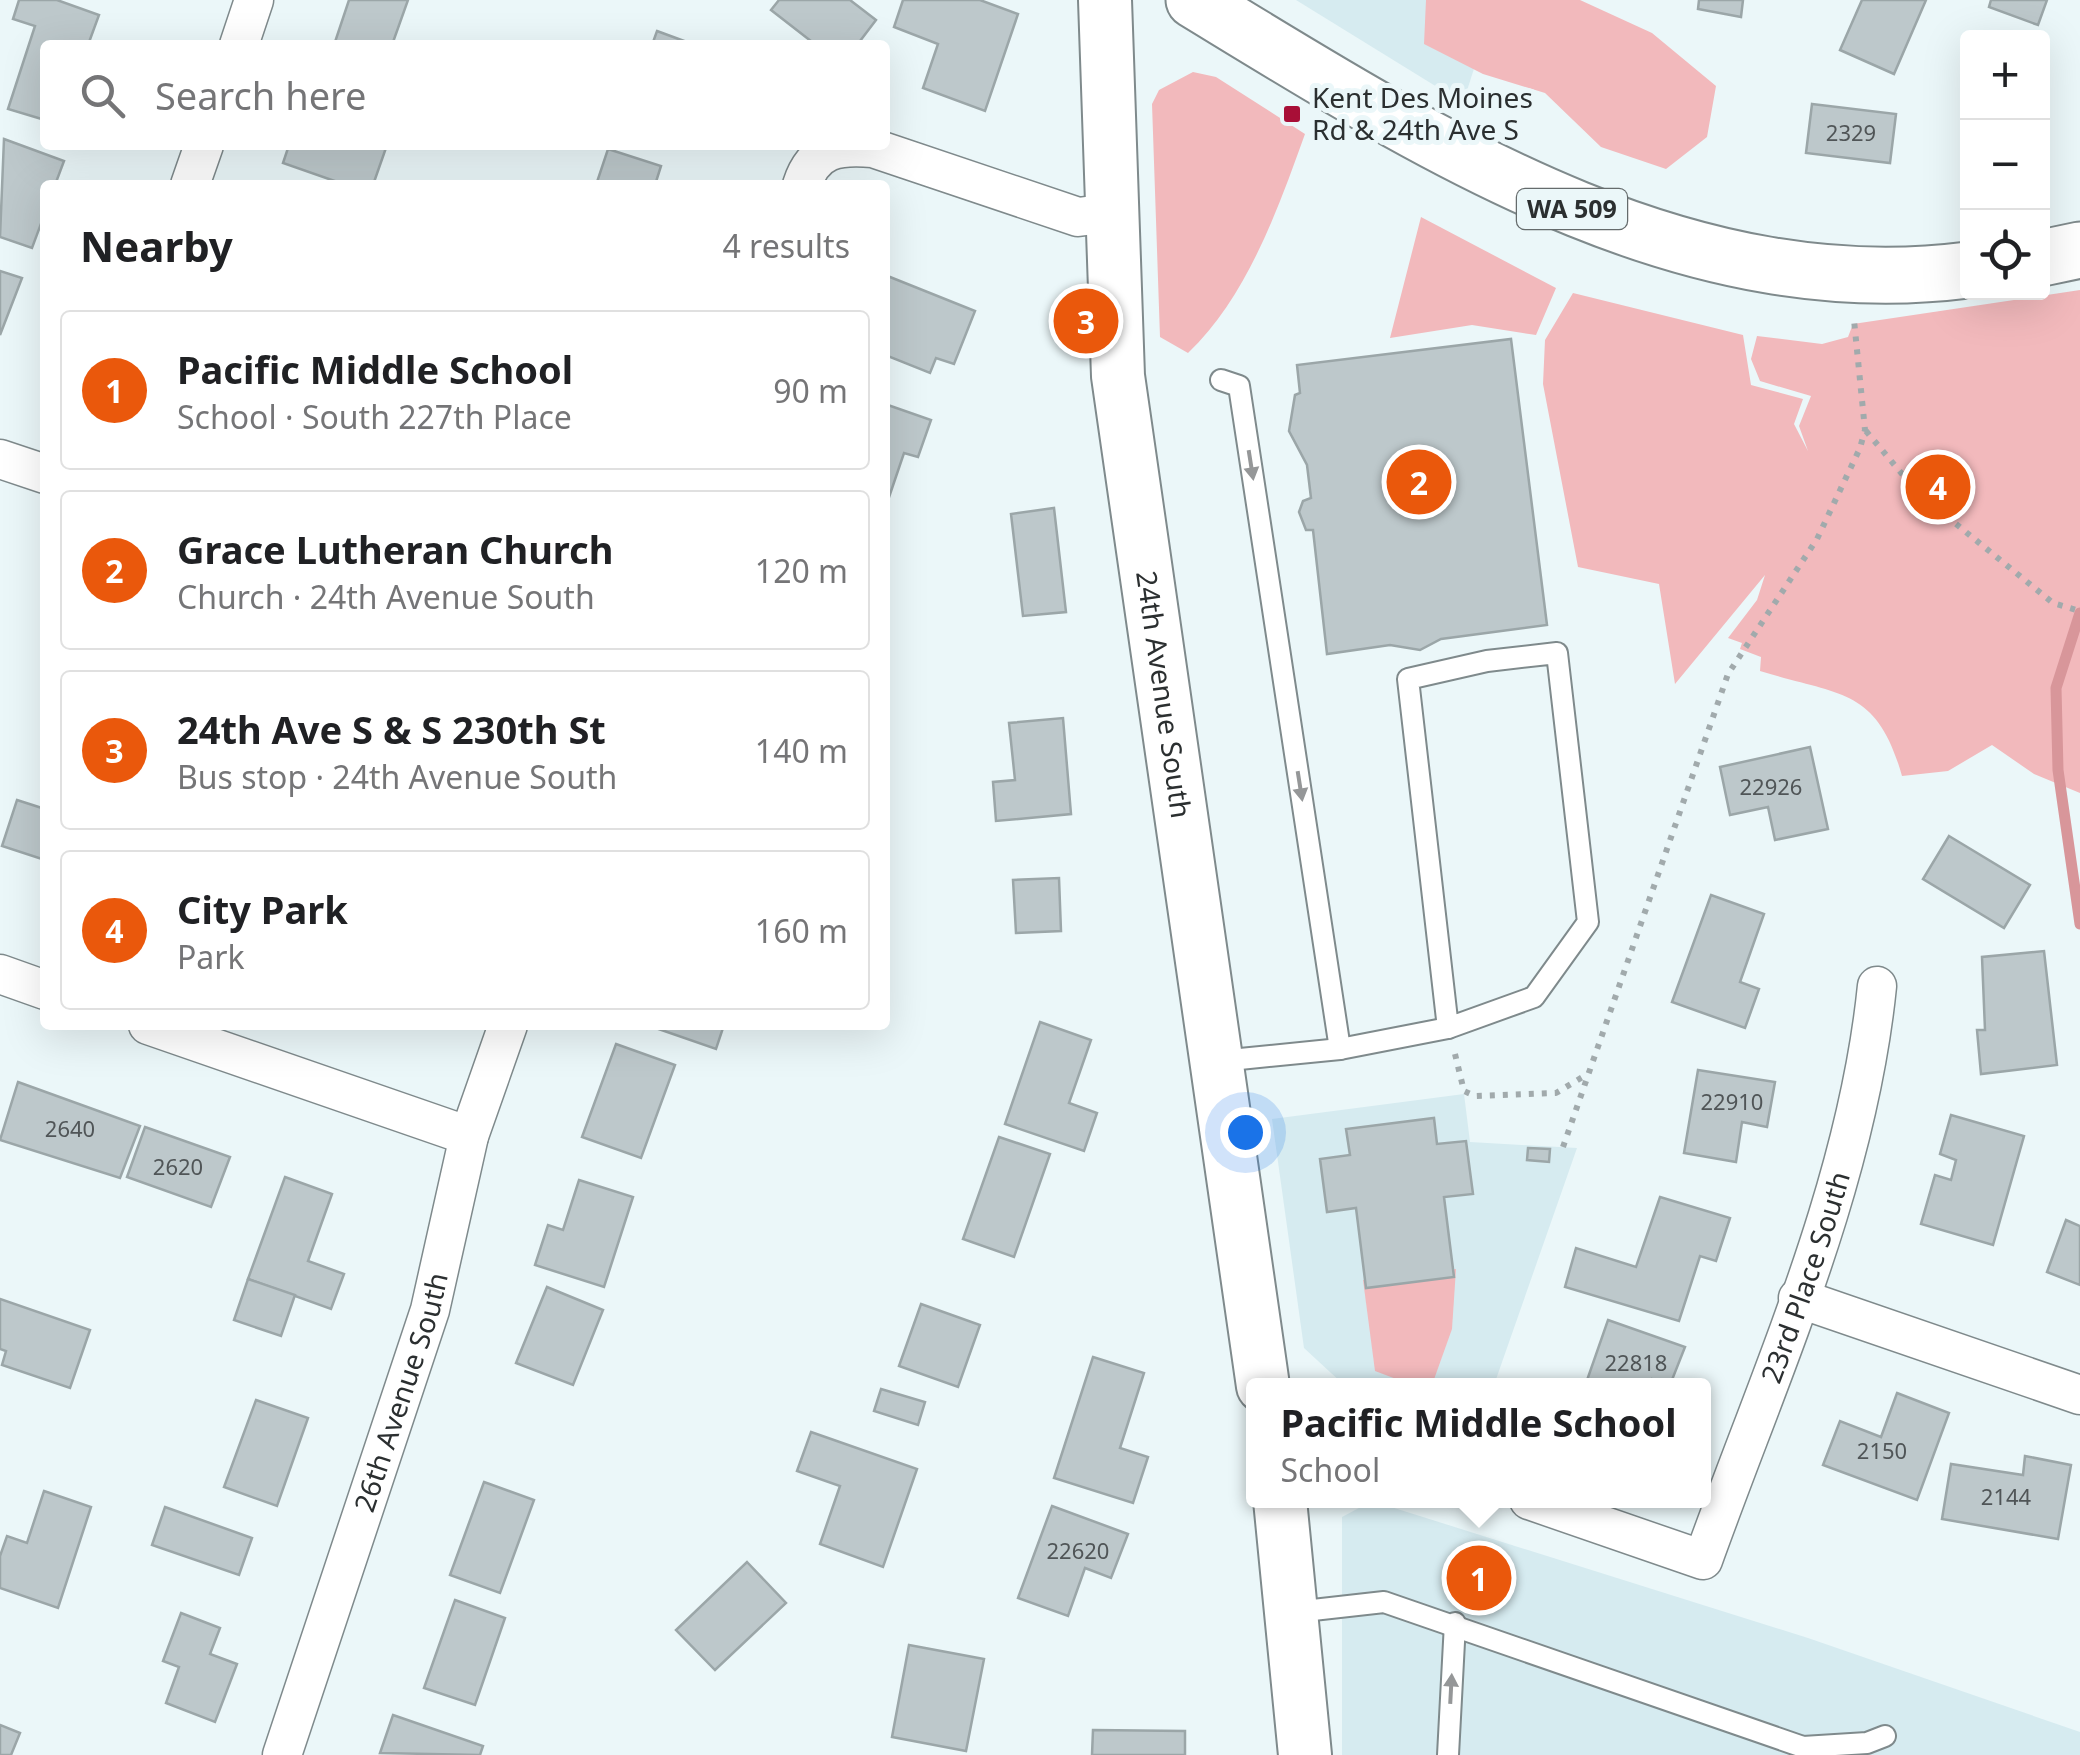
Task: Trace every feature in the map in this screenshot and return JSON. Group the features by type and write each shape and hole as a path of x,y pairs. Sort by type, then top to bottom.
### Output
{"main road":[{"name":"WA 509","path":"1194,0 1416,132 1575,210 1703,251 1838,272 1960,271"},
{"path":"2050,256 2080,250"}],"street":[{"path":"241,40 254,0"},
{"name":"24th Avenue South","path":"1105,0 1118,376 1262,1378"},
{"path":"192,180 202,150"},
{"path":"812,169 845,150"},
{"path":"879,150 1078,217 1110,213"},
{"path":"0,459 40,472"},
{"path":"0,974 40,988"},
{"name":"23rd Place South","path":"1552,1508 1703,1560 1842,1173 1870,1053 1877,986"},
{"path":"162,1030 469,1136"},
{"name":"26th Avenue South","path":"282,1755 430,1310 469,1136 506,1030"},
{"path":"1798,1298 2080,1396"},
{"path":"1281,1508 1295,1612 1305,1755"}],"lane":[{"path":"1221,380 1239,386 1340,1048"},
{"path":"1218,1061 1340,1048 1448,1028 1534,997 1588,922 1557,653 1488,661 1408,679 1448,1028"},
{"path":"1295,1612 1384,1602 1804,1747 1866,1743 1885,1736"},
{"path":"1448,1755 1454,1624"}],"path":[{"path":"1563,1147 1728,674 1817,539 1865,430 1858,330 1838,272"},
{"path":"1865,430 1892,466 1930,503 2053,603 2079,611"},
{"path":"1448,1028 1464,1091 1475,1096 1556,1094 1589,1072"}],"shaded area":[{"path":"1296,0 1496,0 1463,103"},
{"path":"1426,0 1580,0 1652,33 1716,86 1707,137 1666,169 1601,147 1545,93 1483,74 1424,44"},
{"path":"1193,72 1216,77 1305,134 1272,221 1244,279 1209,331 1188,353 1160,337 1152,104 1159,90"},
{"path":"1421,217 1556,288 1536,335 1472,325 1390,338"},
{"path":"2080,290 2080,793 2034,774 1992,745 1948,771 1902,776 1881,726 1867,710 1833,692 1760,671 1761,657 1740,649 1742,643 1728,638 1757,600 1765,575 1675,684 1659,584 1578,567 1543,384 1545,340 1573,293 1743,335 1751,385 1803,399 1794,424 1808,451 1799,426 1811,396 1760,381 1751,359 1757,336 1822,344 1848,337 1853,324 2013,300 2050,300 2050,294"},
{"path":"1464,1094 1470,1142 1577,1148 1496,1378 1336,1378 1304,1348 1272,1119"},
{"path":"1456,1269 1452,1329 1434,1378 1394,1378 1375,1371 1363,1280"},
{"path":"1359,1508 1394,1508 1808,1638 2080,1732 2080,1755 1342,1755 1342,1517"}],"building":[{"path":"19,0 57,0 99,15 90,40 40,40 40,119 8,109 35,26 13,19"},
{"path":"349,0 408,0 394,40 336,40"},
{"path":"779,0 850,0 876,20 861,40 810,40 771,10"},
{"path":"903,0 980,0 1018,14 985,111 923,88 938,44 894,27"},
{"path":"1699,0 1743,0 1741,17 1698,9"},
{"path":"1862,0 1926,0 1894,74 1840,50"},
{"path":"1991,0 2047,0 2038,25 1989,7"},
{"path":"657,31 681,40 654,40"},
{"path":"1812,104 1896,114 1890,163 1806,153"},
{"path":"4,139 64,161 57,180 40,180 40,226 32,248 0,237"},
{"path":"287,150 385,150 375,180 332,180 283,163"},
{"path":"608,150 661,166 657,180 598,180"},
{"path":"0,271 22,278 0,335"},
{"path":"890,277 975,311 954,364 936,358 930,373 890,357"},
{"path":"1511,339 1547,625 1441,639 1420,650 1390,645 1327,654 1313,530 1306,530 1299,512 1303,501 1311,498 1307,465 1289,431 1295,395 1300,393 1297,365"},
{"path":"890,406 931,420 918,457 904,453 890,494"},
{"path":"1054,508 1066,612 1023,616 1011,514"},
{"path":"1063,718 1071,814 996,821 993,782 1015,780 1009,723"},
{"path":"1810,747 1828,829 1775,840 1768,807 1730,815 1720,767"},
{"path":"17,800 40,807 40,858 2,846"},
{"path":"1949,836 2030,885 2004,928 1923,879"},
{"path":"1059,878 1061,931 1016,933 1013,880"},
{"path":"1711,895 1764,914 1740,982 1759,989 1745,1028 1672,1002"},
{"path":"2044,951 2057,1065 1981,1074 1977,1030 1985,1030 1982,957"},
{"path":"1040,1022 1091,1040 1069,1103 1097,1113 1084,1151 1005,1124"},
{"path":"661,1030 722,1030 716,1049"},
{"path":"616,1044 675,1065 641,1158 582,1137"},
{"path":"1698,1070 1775,1082 1767,1127 1742,1122 1736,1162 1684,1153"},
{"path":"18,1082 140,1126 120,1178 0,1140"},
{"path":"1951,1115 2024,1136 1993,1245 1921,1224 1935,1175 1951,1180 1956,1160 1940,1154"},
{"path":"1434,1118 1437,1144 1466,1141 1473,1194 1444,1197 1454,1277 1366,1288 1356,1208 1327,1212 1320,1159 1350,1155 1346,1129"},
{"path":"145,1127 230,1157 211,1207 127,1177"},
{"path":"999,1137 1050,1154 1014,1257 963,1239"},
{"path":"1528,1148 1550,1149 1549,1162 1527,1160"},
{"path":"285,1177 332,1194 308,1261 344,1274 331,1309 248,1279"},
{"path":"579,1180 633,1197 604,1287 535,1265 548,1225 563,1230"},
{"path":"1660,1197 1730,1218 1716,1261 1700,1256 1679,1321 1565,1287 1576,1248 1636,1267"},
{"path":"2066,1220 2080,1226 2080,1285 2047,1272"},
{"path":"248,1279 295,1295 281,1336 234,1320"},
{"path":"547,1287 603,1310 573,1385 516,1363"},
{"path":"0,1299 90,1330 70,1388 2,1365 6,1351 0,1349"},
{"path":"921,1304 980,1325 958,1387 899,1366"},
{"path":"1608,1320 1685,1347 1673,1378 1588,1378"},
{"path":"1093,1357 1144,1373 1120,1448 1148,1457 1133,1503 1054,1478"},
{"path":"881,1389 925,1402 918,1425 874,1411"},
{"path":"1897,1393 1949,1413 1917,1500 1823,1465 1840,1421 1881,1437"},
{"path":"256,1400 308,1418 277,1506 224,1487"},
{"path":"811,1432 917,1469 883,1567 820,1544 840,1486 797,1471"},
{"path":"2025,1456 2071,1465 2058,1539 1942,1519 1951,1464 2023,1475"},
{"path":"484,1482 534,1500 500,1593 450,1575"},
{"path":"44,1491 91,1507 58,1608 0,1588 0,1556 7,1536 27,1543"},
{"path":"1052,1506 1128,1534 1111,1578 1085,1568 1068,1616 1018,1598"},
{"path":"165,1507 252,1538 239,1575 152,1545"},
{"path":"747,1562 786,1603 715,1670 676,1630"},
{"path":"455,1600 505,1618 475,1705 424,1688"},
{"path":"181,1613 220,1628 210,1654 237,1664 215,1722 166,1703 179,1667 163,1661"},
{"path":"909,1645 984,1659 966,1751 892,1737"},
{"path":"393,1715 483,1746 480,1755 380,1753"},
{"path":"0,1725 20,1733 11,1755 0,1755"},
{"path":"1093,1730 1185,1731 1185,1755 1092,1755"}],"waterway":[{"path":"2080,613 2056,688 2058,770 2080,924"}],"place":[{"name":"Kent Des Moines Rd & 24th Ave S","path":"1292,114"},
{"name":"24th Ave S & S 230th St","path":"1086,321"},
{"name":"Grace Lutheran Church","path":"1419,482"},
{"name":"City Park","path":"1938,487"},
{"name":"Pacific Middle School","path":"1479,1578"}]}
